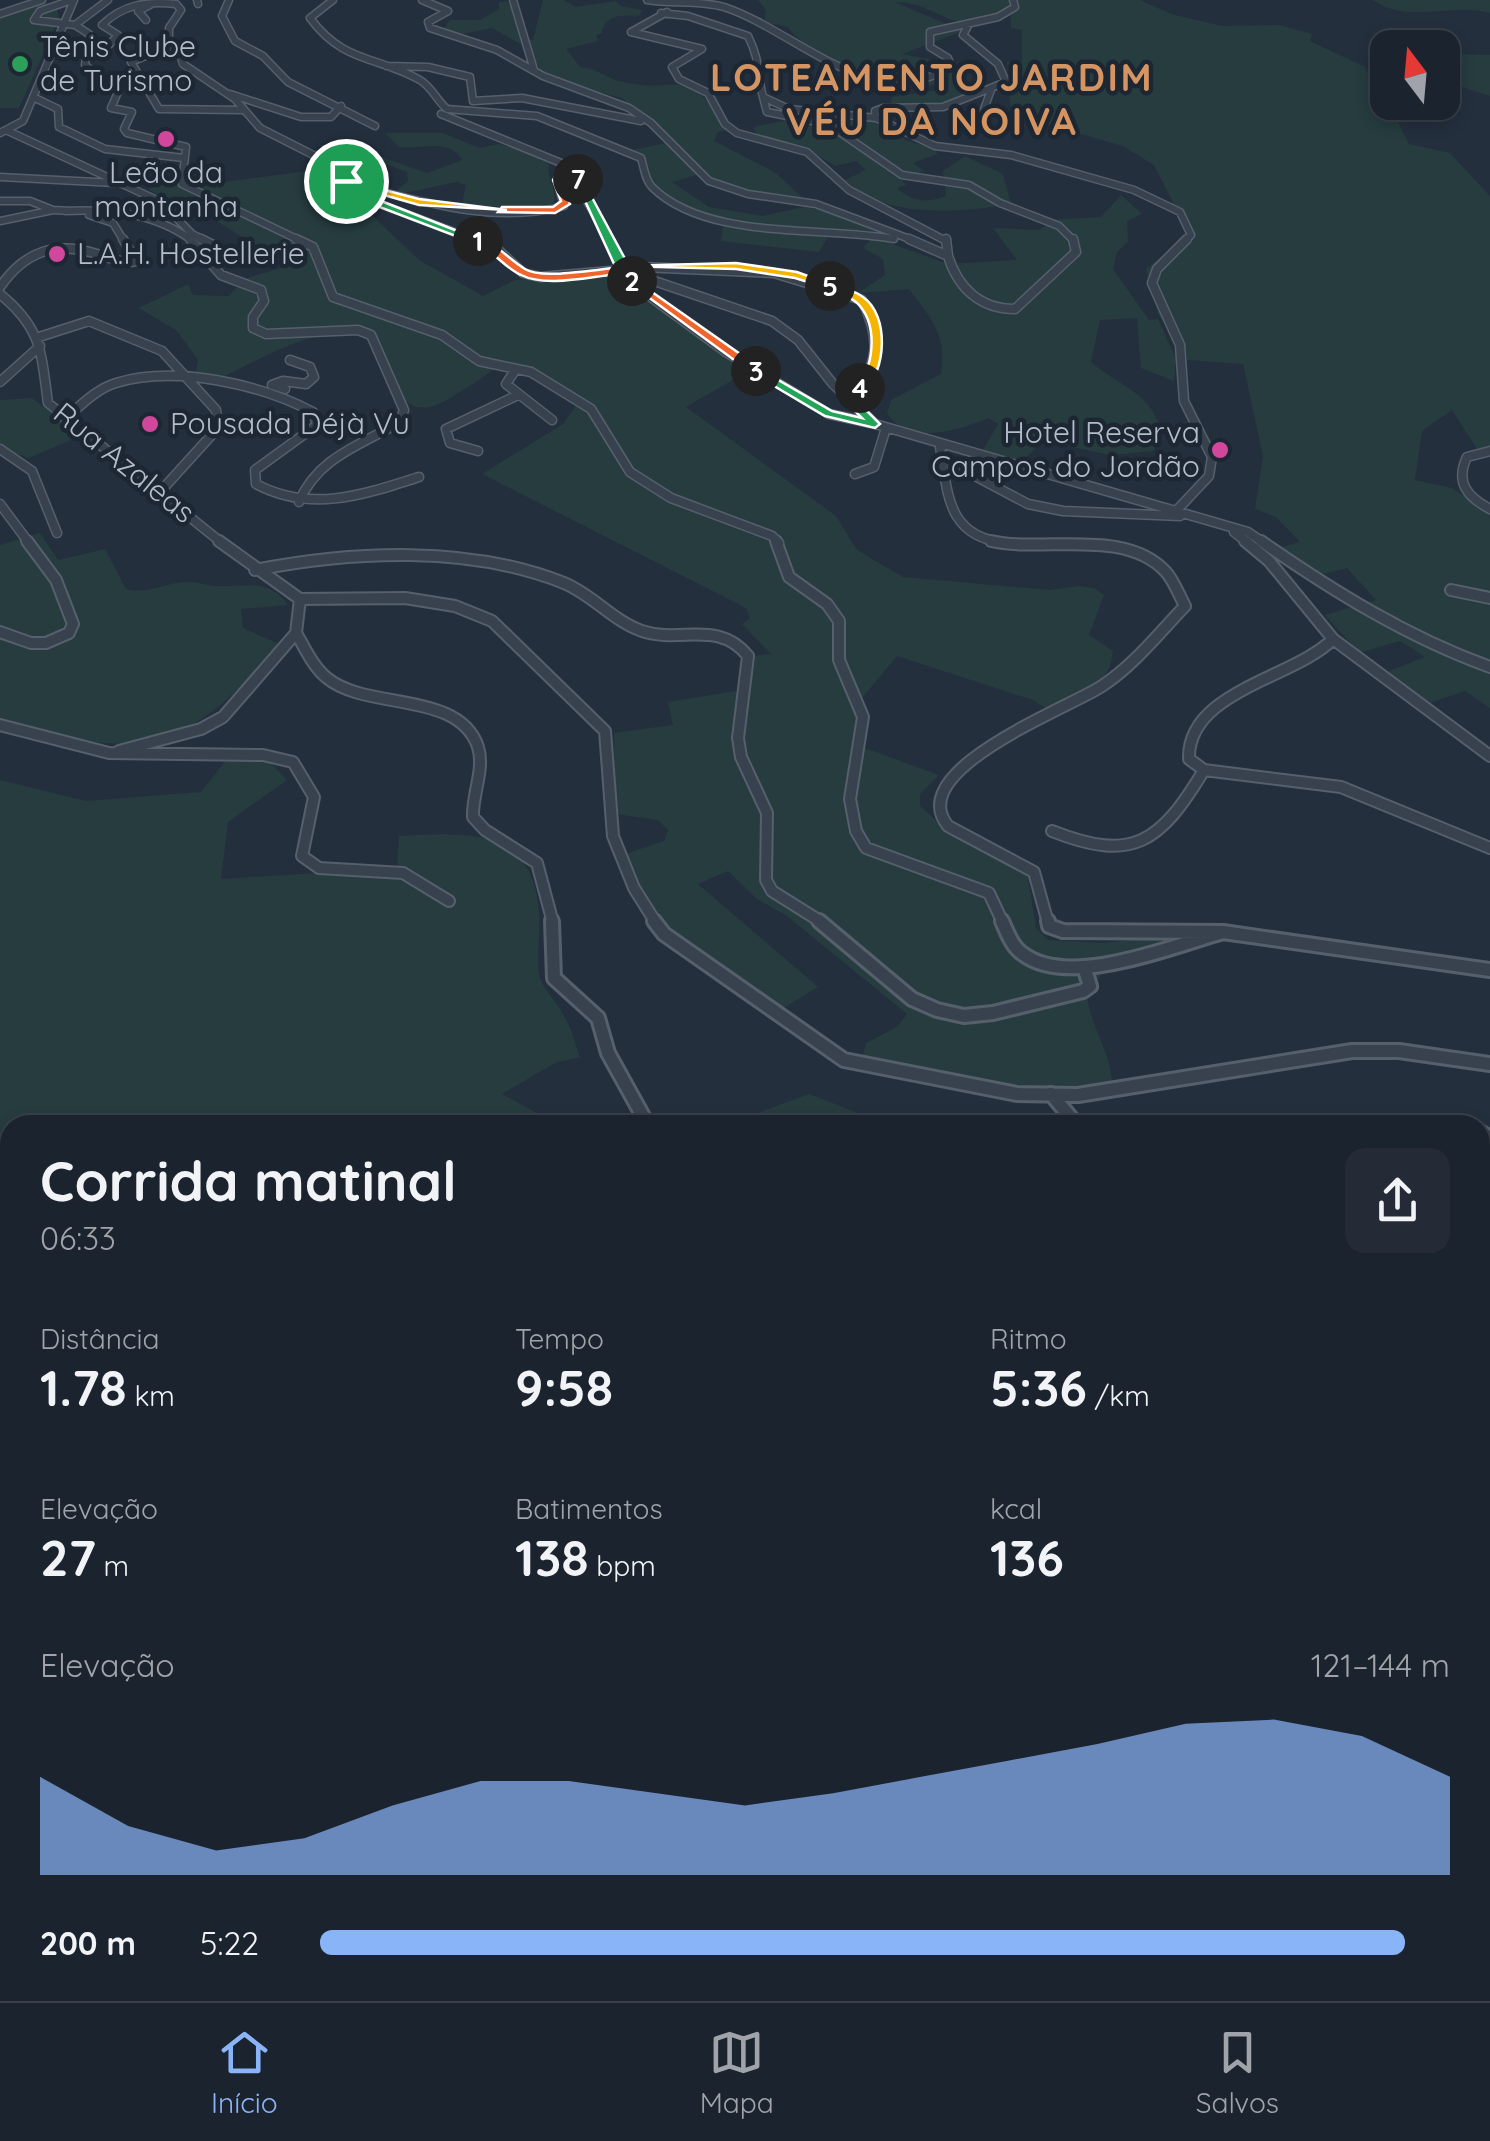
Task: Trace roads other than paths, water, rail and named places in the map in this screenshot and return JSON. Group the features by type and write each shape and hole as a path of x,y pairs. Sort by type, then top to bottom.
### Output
{"street":[{"path":"0,10 42,0"},
{"path":"33,17 56,1 73,0"},
{"path":"4,132 23,120 73,0"},
{"path":"75,24 108,0"},
{"path":"229,0 222,16 236,41 263,56 288,82 374,126"},
{"path":"333,0 310,21 354,60 382,66 422,84 452,111 500,110 534,117 624,149 641,158 649,185 690,212 790,232 845,230 884,235 948,259"},
{"path":"422,0 448,11 428,22 430,28 497,50 534,70 609,99 653,124 709,181 748,194 816,204 865,218 948,259"},
{"path":"513,0 521,16 534,70"},
{"path":"648,1 721,6 776,28 852,72 899,85 938,80 951,66 948,58 930,48 930,32 1009,13 1015,7 1012,0"},
{"path":"56,1 66,10"},
{"path":"90,52 115,40 118,34 102,26 108,18 134,4 158,1 180,10 169,28 170,46"},
{"path":"146,20 138,11 158,1"},
{"path":"661,13 688,16 748,36 761,63 758,78 767,112 828,124 847,133 902,175 968,184 1000,203 1060,226 1074,240 1076,252 1016,309 1002,310 979,302 960,283 948,259 946,238 849,190 819,159 784,144 737,134 726,124 708,93 674,74 676,62 702,50 632,32 632,28 661,13 680,9"},
{"path":"16,16 75,24 88,34 90,52 85,65 118,92 109,105 134,115 124,129 127,133 180,143 186,147 182,184 313,246 333,297 442,335 479,361 531,372 591,409 630,472 671,498 772,536 781,546 789,577 832,608 840,624 838,660 863,718 856,774 846,801 866,848 976,886 997,904 1023,956 1043,966 1084,966 1223,932"},
{"path":"876,118 879,109 943,107 991,90 1007,78 963,35 965,26 978,21"},
{"path":"170,46 179,51 184,64 226,92 260,128 326,160 346,181 401,214 496,248 523,273 540,277 621,268 736,266 797,275 862,300 874,322 876,355 870,380 848,399"},
{"path":"170,46 130,62 134,76 151,88 160,109 244,110"},
{"path":"382,66 424,65 470,77 473,101 482,104 522,98 653,124"},
{"path":"422,84 438,113 566,165 601,219 621,268 648,296 829,414 1226,526 1266,542 1362,609 1454,654 1490,667"},
{"path":"980,120 991,90"},
{"path":"226,92 312,119 329,118 340,106"},
{"path":"33,96 58,109 59,127 105,149 184,158"},
{"path":"763,97 789,108 876,118 920,142 1011,155 1134,190 1180,212 1191,235 1157,269 1152,283 1175,325 1184,401 1210,448 1212,466 1209,476 1177,510"},
{"path":"4,132 160,202 192,234 213,244"},
{"path":"346,181 419,202 540,213 564,206 557,180 566,165"},
{"path":"0,177 124,183"},
{"path":"0,201 30,201 53,210"},
{"path":"0,221 53,210 124,210 165,221 212,259 221,275 261,290 264,302 252,316 253,328 266,334 358,330 371,335 404,410 400,422 321,464 306,479 299,502"},
{"path":"39,342 20,310 0,290 17,260 35,252 60,249 91,252 123,262 136,260 113,222 65,210"},
{"path":"621,268 772,321 798,340 848,399 875,424"},
{"path":"0,382 39,342 89,321 162,351 186,382 216,410 218,428 159,493"},
{"name":"Rua Azaleas","path":"39,342 44,397 64,418 255,570 300,600"},
{"path":"281,395 286,390 274,383 306,384 314,377 310,367 290,360"},
{"path":"516,368 506,382 552,420"},
{"path":"64,418 112,385 136,379 281,395 314,412 317,425 255,470 252,478 275,497 299,502 361,496 419,477"},
{"path":"478,451 450,443 446,429 461,416 486,411 518,395"},
{"path":"855,474 874,467 886,428"},
{"path":"940,447 946,499 967,526 985,538 1010,546 1115,545 1137,552 1178,584 1185,606 1103,686 960,766 941,790 937,808 944,824 1034,872 1049,926 1063,931 1223,932 1490,970"},
{"path":"0,450 32,472 57,533"},
{"path":"1490,451 1467,456 1458,474 1460,484 1490,509"},
{"path":"943,459 1028,504 1062,510 1194,516"},
{"path":"0,504 56,580 74,624 69,633 46,642 31,643 0,632"},
{"path":"1226,526 1269,561 1333,639 1490,756"},
{"path":"255,570 318,558 488,562 524,568 580,589 631,626 650,633 709,632 728,636 748,656 738,738 741,758 768,813 766,880 772,891 822,922 912,999 936,1010 964,1016 993,1014 1083,991 1090,986 1091,979 1084,966"},
{"path":"1451,590 1490,598"},
{"path":"109,753 201,728 223,717 296,633 300,600 406,598 455,606 492,621 605,731 610,746 608,800 612,828 636,896 664,934 822,1049 844,1060 1017,1094 1078,1094 1352,1050 1398,1051 1490,1064"},
{"path":"296,633 327,678 378,701 450,716 476,741 480,762 473,817 485,830 536,863 554,928 550,958 554,978 598,1018 608,1053 642,1115"},
{"path":"1333,639 1299,668 1238,690 1192,736 1190,759 1204,770 1341,787 1450,835 1490,848"},
{"path":"0,724 109,753 263,755 293,762 314,794 316,818 302,856 308,862 319,868 403,873 449,900"},
{"path":"1052,832 1116,849 1140,846 1194,789 1204,770"},
{"path":"1051,1094 1069,1115"}],"place":[{"name":"Tênis Clube de Turismo","path":"20,64"},
{"name":"Leão da montanha","path":"166,139"},
{"name":"L.A.H. Hostellerie","path":"57,254"},
{"name":"Pousada Déjà Vu","path":"150,424"},
{"name":"Hotel Reserva Campos do Jordão","path":"1220,450"}],"district":[{"name":"LOTEAMENTO JARDIM VÉU DA NOIVA","path":"932,100"}]}
